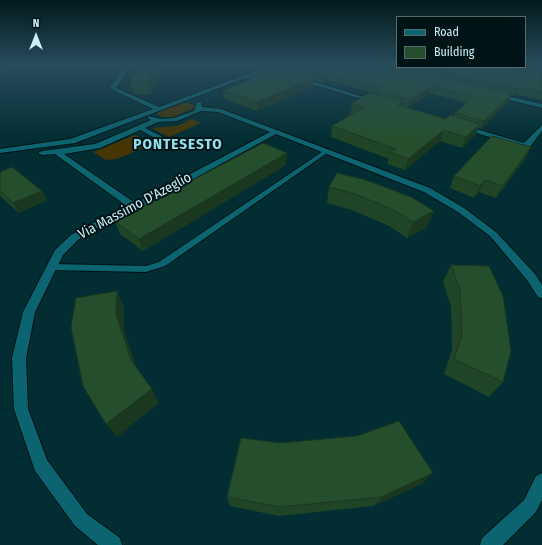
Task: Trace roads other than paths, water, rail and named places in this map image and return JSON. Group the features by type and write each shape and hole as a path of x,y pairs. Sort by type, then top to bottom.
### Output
{"street":[{"path":"117,90 153,110"},
{"path":"0,151 72,141 206,90"},
{"path":"153,110 150,118 156,120 175,120 199,107 204,98 218,90"},
{"path":"336,90 382,104"},
{"path":"488,93 542,106"},
{"path":"182,100 199,107 219,110 426,190 461,210 493,234 531,276 542,294"},
{"path":"0,157 57,152 97,146 156,120"},
{"path":"458,126 526,146 542,127"},
{"path":"139,127 165,140"},
{"name":"Via Massimo D'Azeglio","path":"113,545 81,520 41,465 21,410 19,358 29,312 59,253 75,237 87,229 136,206 275,132"},
{"path":"57,152 136,206"},
{"path":"489,545 530,506 542,482"}],"lane":[{"path":"52,267 146,269 162,264 325,152"}],"district":[{"name":"PONTESESTO","path":"178,145"}]}
